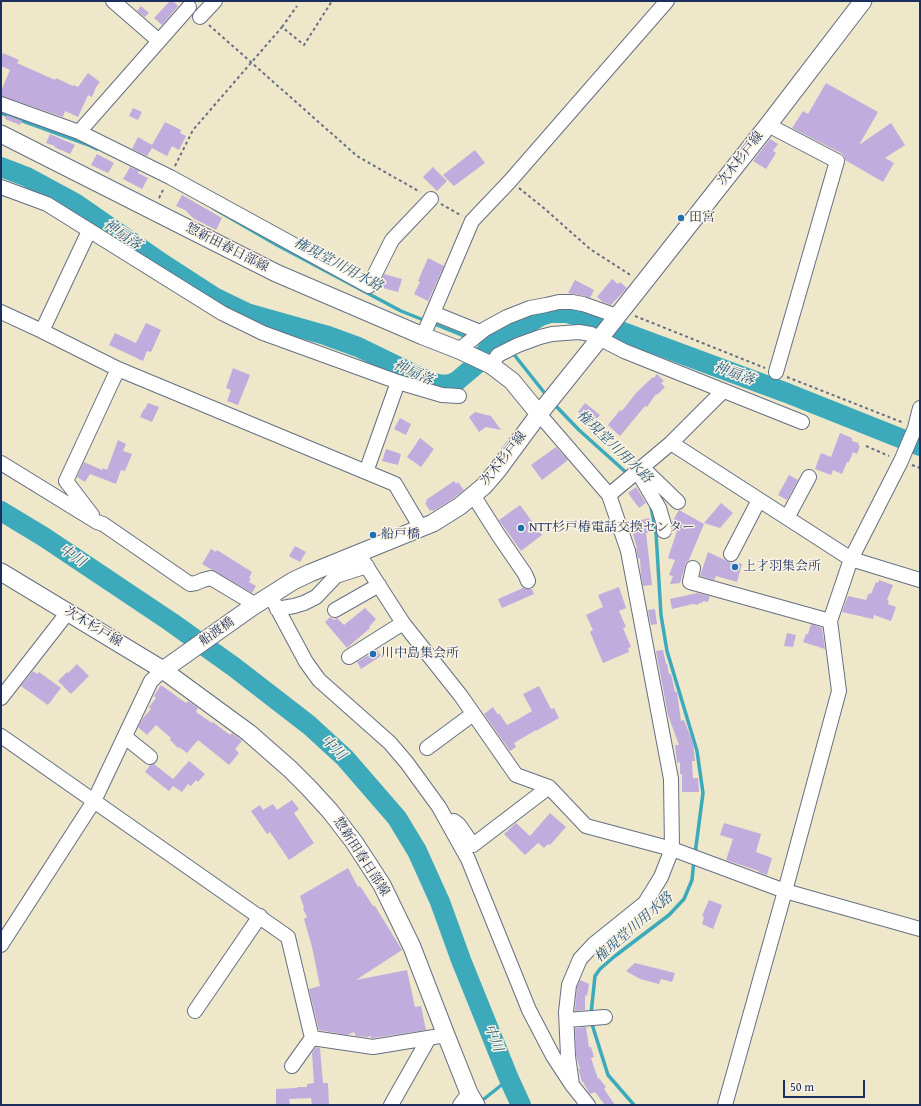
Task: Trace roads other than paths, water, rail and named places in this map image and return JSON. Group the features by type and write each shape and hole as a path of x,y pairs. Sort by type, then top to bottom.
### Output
{"main road":[{"name":"次木杉戸線","path":"254,606 274,602 293,581 310,572 362,559 445,516 491,479 539,414 768,125 862,1"},
{"name":"惣新田春日部線","path":"1,134 276,273 459,350 491,365"},
{"path":"491,365 512,381 539,414"},
{"name":"次木杉戸線","path":"1,572 163,670"},
{"name":"船渡橋","path":"163,670 254,606"},
{"name":"惣新田春日部線","path":"163,670 249,733 290,769 330,811 354,842 382,885 412,947 437,1037 468,1101"}],"street":[{"path":"113,1 159,41"},
{"path":"200,17 215,1"},
{"path":"423,336 472,221 510,181 667,1"},
{"path":"79,132 189,7"},
{"path":"1,104 79,132 170,177 368,286 392,240 431,199"},
{"path":"768,125 836,161 776,372"},
{"path":"1,187 47,204 222,313 263,332 398,382 442,395 459,396"},
{"path":"42,331 88,230"},
{"path":"459,350 480,332 507,317 530,308 559,302 572,302 583,304 617,316"},
{"path":"1,312 118,369 395,484 421,528"},
{"path":"433,313 480,332"},
{"path":"491,365 498,355 518,345 540,337 552,334 579,332 592,334 624,351 802,422"},
{"path":"96,522 66,481 118,369"},
{"path":"366,472 398,382"},
{"path":"609,495 671,443 724,391"},
{"path":"725,1105 839,691 830,621 851,559 901,461 915,428 920,408"},
{"path":"539,414 609,495 628,551 671,779 672,849 662,877 645,903 594,944 580,959 569,985 566,1020 568,1056 572,1085"},
{"path":"671,443 851,559 920,580"},
{"path":"1,463 96,522 103,524 190,584 211,578 254,606"},
{"path":"639,470 648,473 678,502"},
{"path":"639,470 642,479 659,508 664,525 664,531"},
{"path":"787,518 809,477"},
{"path":"473,495 525,574 528,581"},
{"path":"731,554 759,500"},
{"path":"274,602 294,606 304,603 316,597 336,576 362,559 403,623 461,696 516,775 549,787 586,826 672,849 785,891 920,929"},
{"path":"693,568 690,582 830,621"},
{"path":"335,610 379,585"},
{"path":"274,602 306,662 319,680 390,743 407,763 439,807 468,859 529,1010 553,1056 572,1085 588,1105"},
{"path":"1,698 68,612"},
{"path":"349,657 403,623"},
{"path":"1,945 94,801 151,681 163,670"},
{"path":"427,748 473,714"},
{"path":"1,736 288,937 312,1038 292,1066"},
{"path":"125,737 150,757"},
{"path":"439,807 459,825 473,845 549,787"},
{"path":"195,1011 260,916"},
{"path":"566,1020 605,1017"},
{"path":"312,1038 373,1047 437,1037"},
{"path":"391,1105 437,1037"}],"waterway":[{"name":"権現堂川用水路","path":"1,113 97,149"},
{"name":"神扇落","path":"1,167 27,177 75,203 163,264 214,297 247,313 325,335 358,347 430,382 442,385 451,384 457,381 477,364 490,346 541,316 550,313 567,313 582,317 787,393 920,446"},
{"name":"権現堂川用水路","path":"213,208 277,245 401,311 426,321"},
{"name":"権現堂川用水路","path":"432,323 469,338"},
{"name":"権現堂川用水路","path":"477,341 490,346 501,347"},
{"name":"権現堂川用水路","path":"512,352 547,396"},
{"name":"権現堂川用水路","path":"553,403 579,430 629,475"},
{"name":"権現堂川用水路","path":"651,507 656,533 661,615 667,651 697,751 703,793 695,854"},
{"name":"中川","path":"1,511 44,537 171,622 234,667 309,725 345,758 397,818 417,851 440,902 461,960 521,1105"},
{"name":"権現堂川用水路","path":"591,1014 595,976 600,969 615,956 669,915 684,899 692,880 694,860"},
{"name":"権現堂川用水路","path":"591,1021 608,1075 634,1105"},
{"path":"484,1099 509,1079"}],"place":[{"name":"田宮","path":"681,218"},
{"name":"NTT杉戸椿電話交換センター","path":"521,528"},
{"name":"船戸橋","path":"373,535"},
{"name":"上才羽集会所","path":"735,567"},
{"name":"川中島集会所","path":"373,654"}]}
